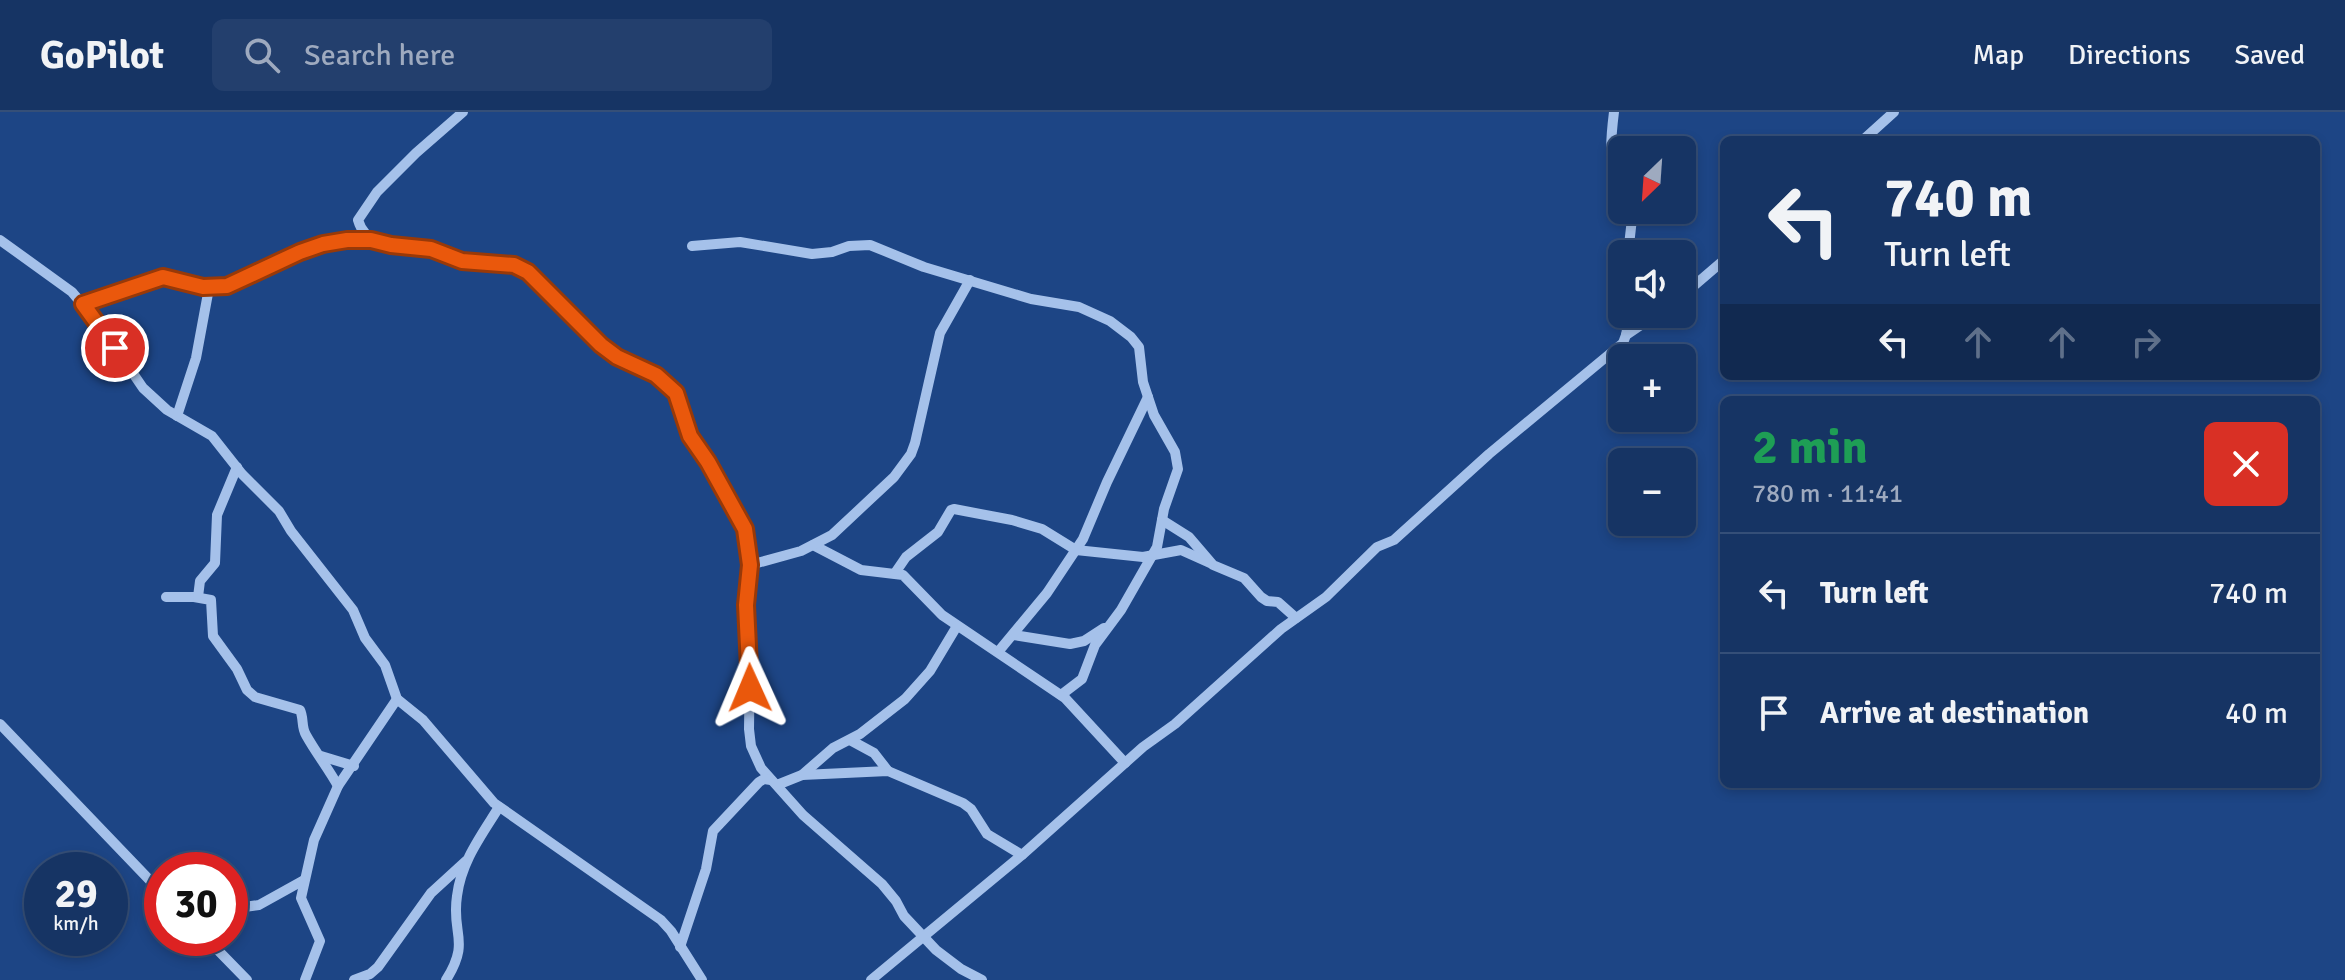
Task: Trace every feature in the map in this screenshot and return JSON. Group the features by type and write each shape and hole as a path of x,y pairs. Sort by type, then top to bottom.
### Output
{"street":[{"path":"371,240 361,230 358,220 363,210 416,153 463,112"},
{"path":"1612,136 1614,112"},
{"path":"1867,136 1894,112"},
{"path":"0,240 51,275 83,304 135,380 159,404 212,436 279,511 353,610 365,638 385,665 397,699 423,720 499,807 661,920 702,980"},
{"path":"83,304 163,277 209,288 227,286 323,244 371,240 431,249 462,261 499,263 528,272 601,345 617,357 656,375 676,393 690,436 740,518 745,529 750,565 746,605 750,654 749,729 755,759 803,815 882,884 923,937 941,954 982,980"},
{"path":"692,246 732,242 812,254 870,245 924,267 1031,299 1079,307 1110,321 1131,337 1139,347 1154,415 1179,463 1157,547 1121,610 1095,645 1082,679 1061,695"},
{"path":"1696,284 1720,263"},
{"path":"750,565 801,551 832,535 894,477 911,454 940,333 970,280"},
{"path":"177,416 196,358 209,288"},
{"path":"871,980 1022,855 1296,618 1326,597 1377,547 1394,540 1489,454 1623,343 1627,328"},
{"path":"1626,335 1639,328"},
{"path":"998,652 1076,550 1148,397"},
{"path":"198,597 200,581 215,563 217,515 237,467"},
{"path":"895,573 906,557 938,532 954,509 1042,529 1076,550 1151,556 1181,550 1247,580 1261,597 1278,602 1296,618"},
{"path":"1162,520 1189,537 1210,563"},
{"path":"813,545 861,570 895,573 914,584 942,615 1061,695 1082,713 1125,763"},
{"path":"166,597 211,600 213,636 237,669 247,690 255,697 300,710 303,714 303,732 338,786"},
{"path":"1014,635 1070,644 1084,641 1109,625"},
{"path":"802,775 833,748 850,740 905,699 923,680 957,626"},
{"path":"305,980 320,941 302,902 314,840 338,786 397,699"},
{"path":"0,724 144,874"},
{"path":"850,740 874,753 888,771"},
{"path":"321,756 354,766"},
{"path":"680,947 702,884 713,831 764,779 774,783 802,775 888,771 963,803 971,809 987,834 1022,855"},
{"path":"354,980 378,967 431,893 466,861 499,807"},
{"path":"446,980 460,951 456,901 466,861"},
{"path":"248,907 259,905 304,880"},
{"path":"938,923 941,954"},
{"path":"224,956 247,980"}],"route":[{"path":"115,348 83,304 154,278 163,277 203,287 227,286 323,244 371,240 431,249 462,261 514,265 528,272 601,345 617,357 656,375 676,393 690,436 745,529 750,565 746,605 750,688"}]}
